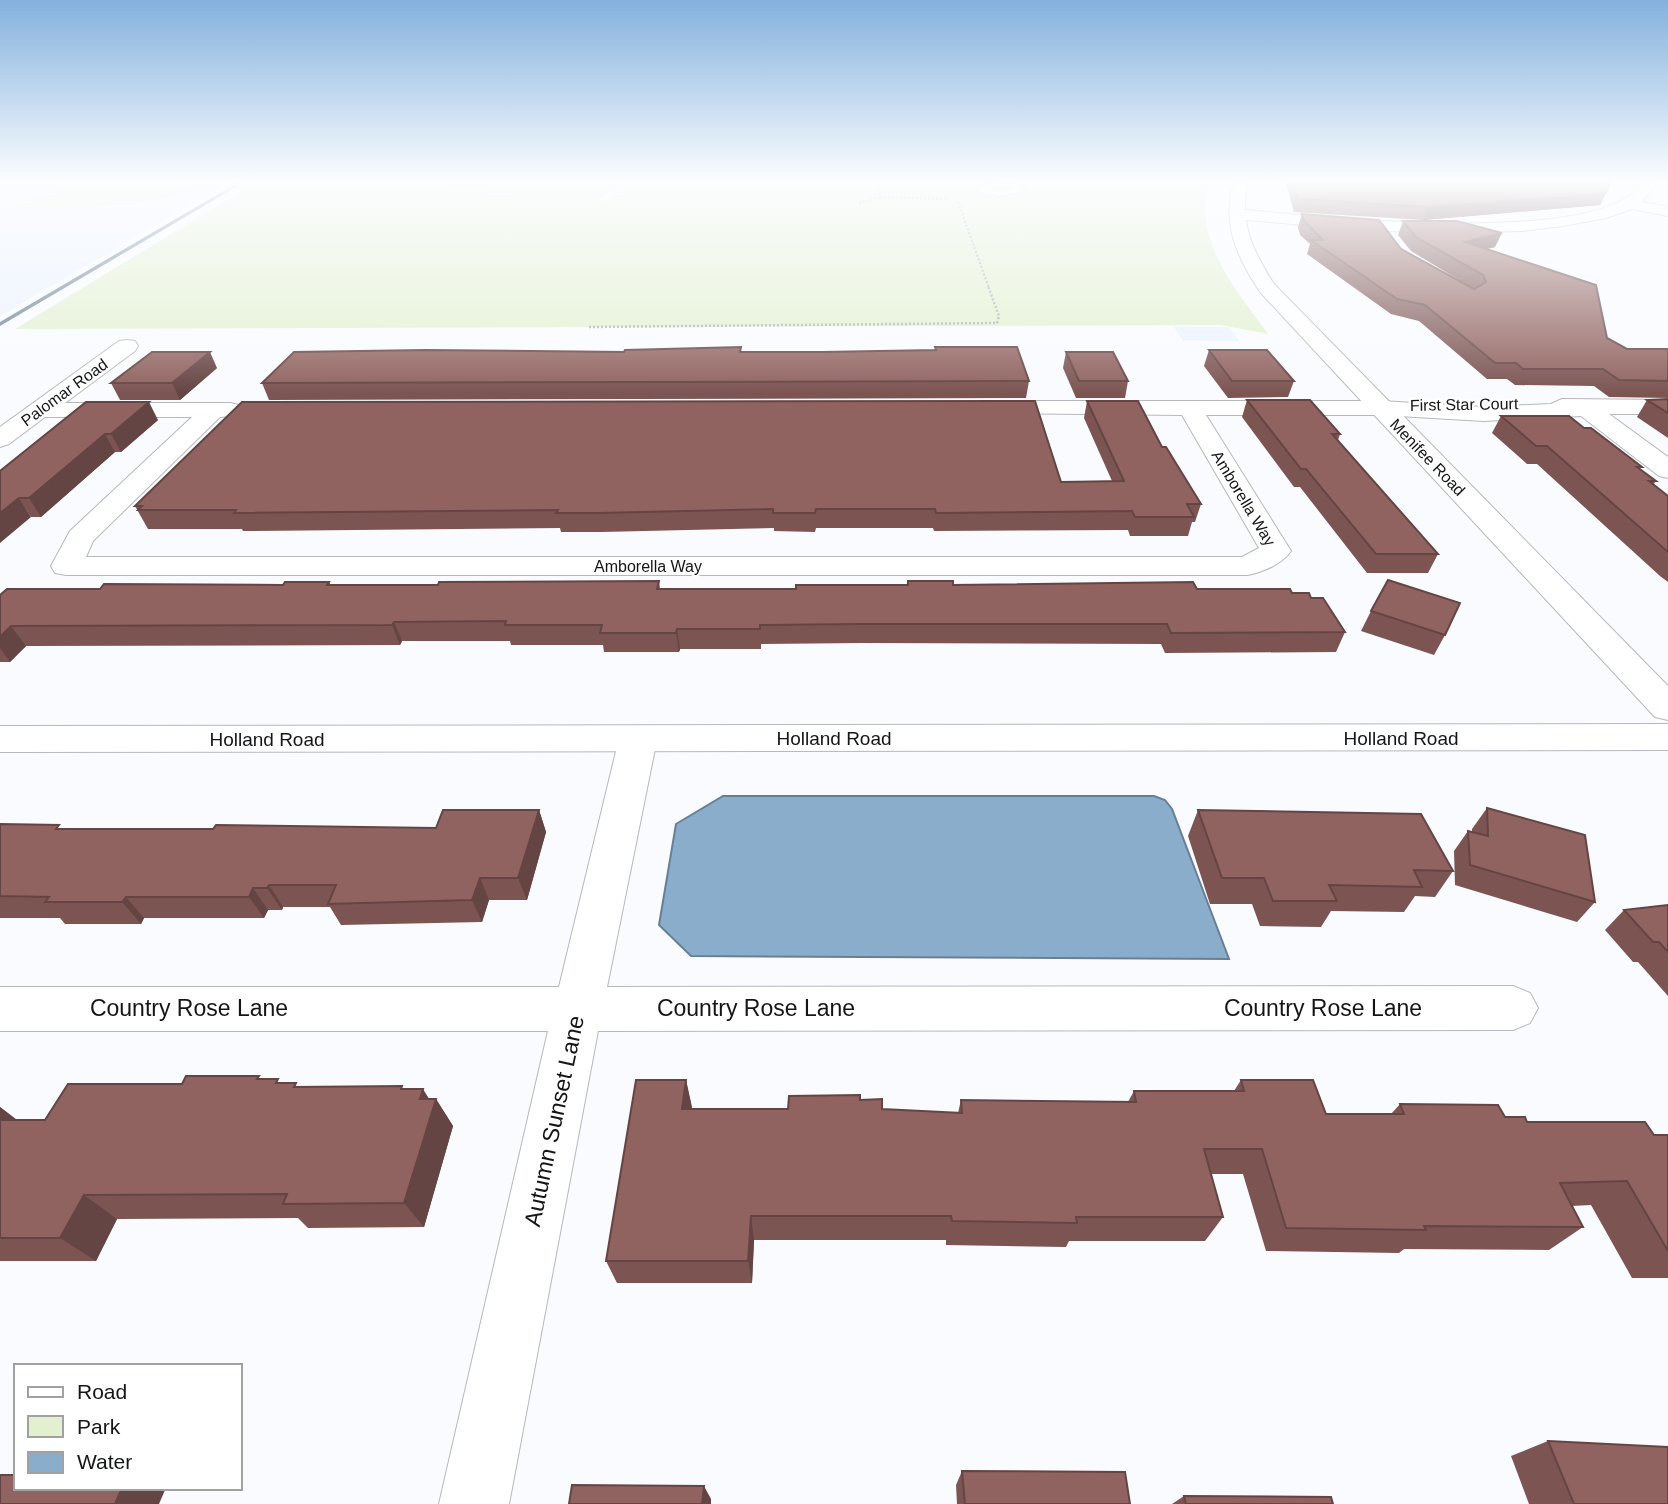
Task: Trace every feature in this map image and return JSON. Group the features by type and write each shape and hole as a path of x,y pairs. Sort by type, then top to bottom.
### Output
{"street":[{"name":"Menifee Road","path":"1246,253 1267,288 1668,708"},
{"name":"Palomar Road","path":"0,439 127,346"},
{"name":"Amborella Way","path":"214,410 80,537 66,566 1248,566 1276,551 1189,407"},
{"name":"First Star Court","path":"966,408 1381,408 1432,413 1546,413 1586,408 1668,408"},
{"path":"1586,408 1668,470"},
{"path":"39,410 256,410"},
{"name":"Holland Road","path":"0,739 1668,737"},
{"name":"Autumn Sunset Lane","path":"474,1504 578,1008 638,739"},
{"name":"Country Rose Lane","path":"0,1009 1513,1008"}],"path":[{"path":"589,327 997,323 999,316 976,253"}],"shaded area":[{"path":"0,253 108,253 0,316"},
{"path":"1174,327 1229,327 1239,341 1183,341"}],"green space":[{"path":"140,253 1216,253 1227,276 1268,334 1221,325 15,329"}],"water":[{"path":"723,796 1154,796 1165,800 1172,809 1229,959 691,956 659,925 676,824"}],"building":[{"path":"1330,253 1409,253 1474,289 1486,282 1483,275 1445,253 1499,253 1596,285 1607,338 1627,349 1668,349 1668,381 1619,380 1603,369 1523,369 1516,363 1495,363 1425,305 1397,299"},
{"path":"741,347 740,352 1017,347 1029,381 262,383 294,352 624,352"},
{"path":"1209,350 1267,350 1294,381 1232,381"},
{"path":"152,352 210,352 172,383 111,383"},
{"path":"1066,352 1113,352 1128,381 1079,381"},
{"path":"1668,399 1668,413 1647,400"},
{"path":"1247,400 1310,400 1340,434 1332,434 1438,554 1376,554 1306,469 1301,469"},
{"path":"1035,401 1061,482 1124,481 1087,401 1138,401 1162,447 1166,447 1201,504 1187,504 1194,517 1135,517 1132,511 936,513 935,509 816,509 815,513 773,513 773,509 598,513 556,513 558,510 234,513 236,510 138,510 142,506 135,506 242,402"},
{"path":"86,402 149,402 111,434 105,434 29,498 19,498 0,513 0,471"},
{"path":"1501,416 1569,416 1584,428 1591,428 1642,467 1637,467 1656,481 1649,481 1668,496 1668,552 1547,446 1536,446"},
{"path":"1388,580 1460,603 1445,635 1371,611"},
{"path":"659,581 657,589 796,589 796,585 908,585 908,581 953,581 953,585 1193,582 1197,589 1290,589 1292,593 1309,593 1311,598 1323,598 1345,632 1171,633 1167,624 862,624 760,625 760,629 677,629 676,633 600,633 602,625 505,625 506,621 394,622 392,625 11,626 0,637 0,595 7,589 100,589 104,584 283,585 285,582 329,582 327,585 438,585 439,582"},
{"path":"1487,808 1585,835 1595,902 1470,865 1468,831 1488,836"},
{"path":"443,810 539,810 518,878 480,878 472,900 328,904 336,885 269,885 267,888 253,888 249,897 126,897 122,902 45,902 49,897 0,896 0,824 59,825 56,829 213,829 216,825 436,828"},
{"path":"1198,810 1421,814 1453,871 1414,870 1422,887 1329,885 1337,901 1273,901 1264,878 1222,878"},
{"path":"1668,905 1668,952 1659,942 1653,942 1624,910"},
{"path":"186,1076 259,1076 257,1079 278,1079 276,1083 296,1083 294,1087 402,1086 401,1089 423,1089 420,1099 436,1099 404,1203 283,1204 287,1194 84,1195 60,1238 0,1238 0,1120 45,1120 68,1084 182,1084"},
{"path":"636,1080 686,1080 682,1109 788,1109 789,1096 860,1095 860,1100 882,1099 882,1109 962,1113 961,1100 1136,1102 1134,1091 1244,1091 1241,1080 1313,1080 1326,1114 1404,1114 1400,1104 1498,1105 1505,1117 1525,1117 1527,1122 1645,1122 1654,1135 1668,1135 1668,1251 1627,1181 1560,1183 1583,1227 1424,1226 1426,1230 1286,1228 1262,1149 1204,1149 1223,1217 1076,1217 1077,1223 952,1221 951,1216 751,1216 748,1261 606,1261"},
{"path":"1548,1441 1668,1447 1668,1504 1574,1504"},
{"path":"962,1471 1125,1472 1130,1504 965,1504"},
{"path":"0,1475 14,1475 14,1490 121,1490 115,1504 0,1504"},
{"path":"572,1485 704,1486 702,1504 569,1504"},
{"path":"1184,1496 1331,1497 1333,1504 1186,1504"}],"waterway":[{"path":"0,324 121,253"}]}
